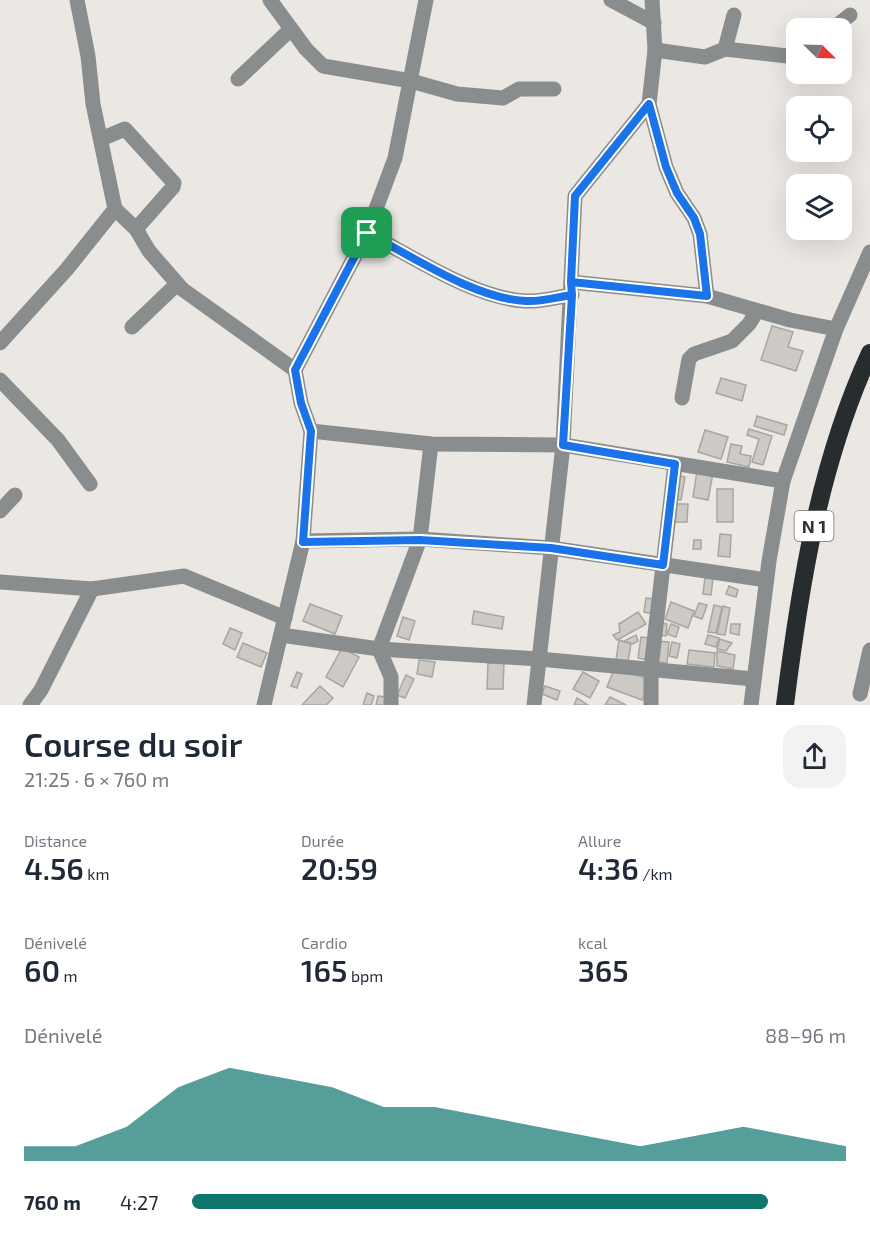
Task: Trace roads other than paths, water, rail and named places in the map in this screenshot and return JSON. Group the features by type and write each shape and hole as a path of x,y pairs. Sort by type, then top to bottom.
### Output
{"highway":[{"name":"N 1","path":"785,705 806,563 820,498 840,429 870,354"}],"street":[{"path":"77,0 88,56 93,104 115,209 136,229 149,251 177,284 295,370"},
{"path":"270,0 306,49 323,66 411,81 457,94 503,98 519,89 554,89"},
{"path":"264,705 303,542 311,431 301,403 295,370 367,233 395,158 426,0"},
{"path":"611,0 654,23"},
{"path":"652,0 655,50 649,104 666,167 677,193 694,218 700,234 707,296"},
{"path":"725,49 734,15"},
{"path":"846,18 850,15"},
{"path":"238,80 291,29"},
{"path":"655,50 705,57 725,49 786,56"},
{"path":"534,705 563,445 575,196 649,104"},
{"path":"101,139 125,129 174,183 136,229"},
{"path":"0,343 67,269 115,209"},
{"path":"367,233 456,279 504,299 528,302 571,288 707,296 836,329"},
{"path":"751,705 766,580 783,481 836,329 870,252"},
{"path":"132,327 177,284"},
{"path":"682,398 689,359 694,354 732,341 749,324 757,310"},
{"path":"0,380 58,440 90,484"},
{"path":"311,431 431,444 563,445 783,481"},
{"path":"392,705 391,677 380,649 420,540 431,444"},
{"path":"651,705 651,669 675,464"},
{"path":"0,511 15,495"},
{"path":"303,542 420,540 551,548 766,580"},
{"path":"0,582 93,589 184,576 285,618"},
{"path":"30,705 41,690 93,589"},
{"path":"281,635 380,649 539,659 754,679"},
{"path":"860,694 870,650"}]}
